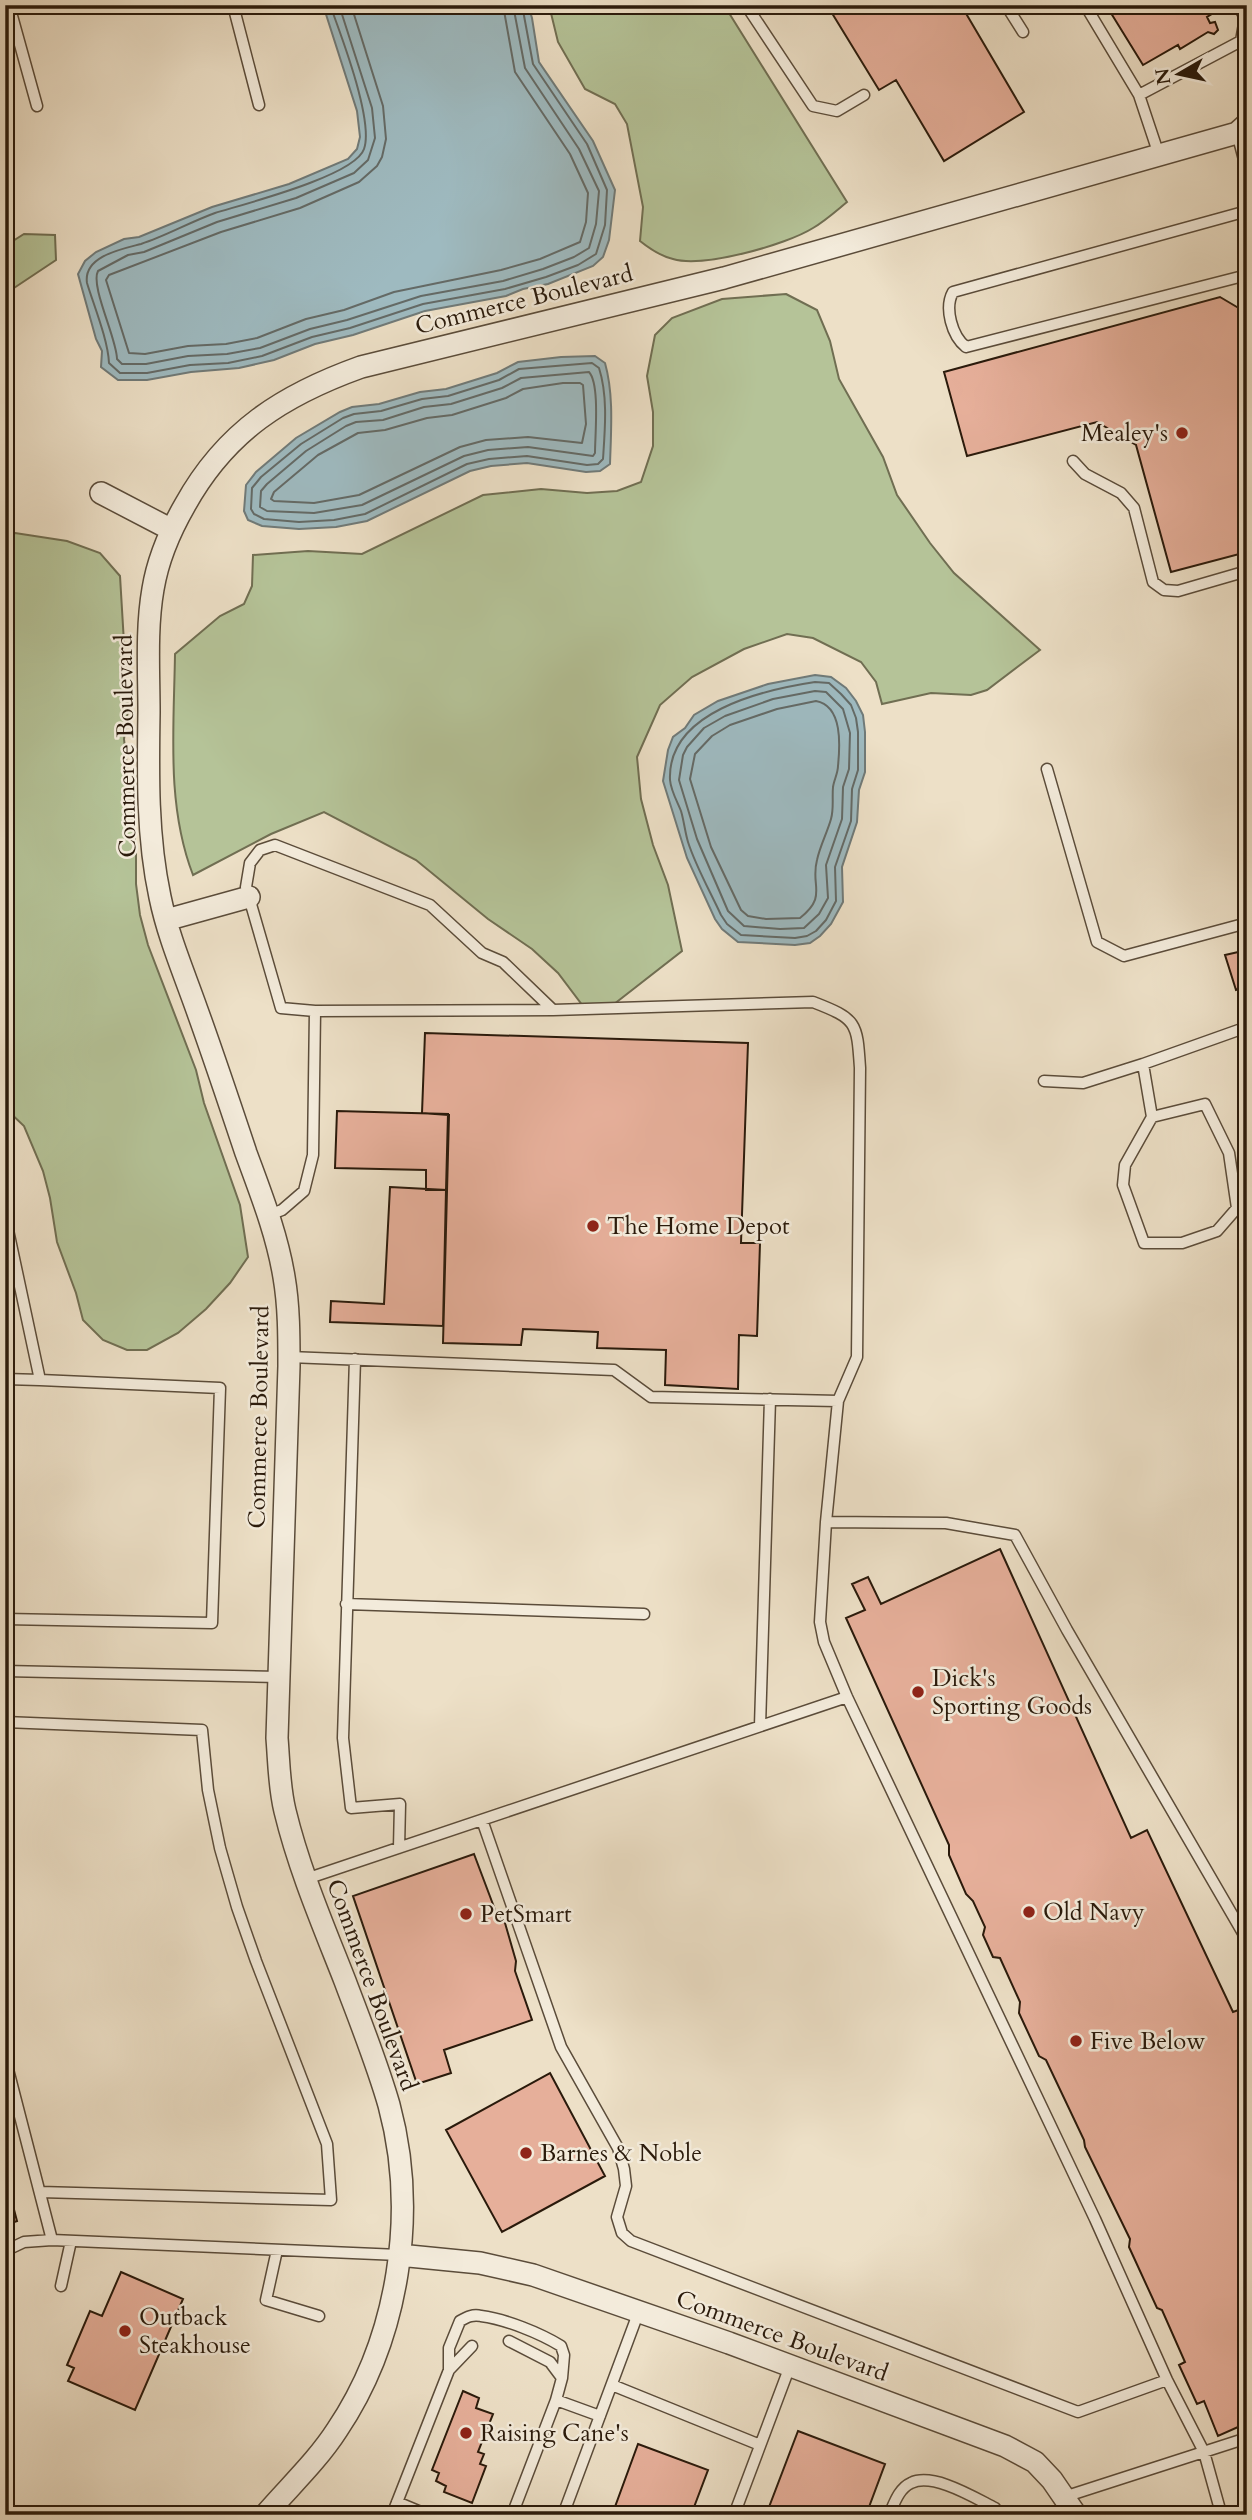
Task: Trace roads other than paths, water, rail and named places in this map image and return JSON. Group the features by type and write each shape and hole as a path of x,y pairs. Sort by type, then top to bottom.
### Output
{"street":[{"name":"Commerce Boulevard","path":"258,2515 271,2508 319,2455 355,2400 371,2368 394,2292 404,2207 389,2105 306,1880 281,1791 277,1738 289,1357 288,1306 284,1273 269,1215 160,899 149,802 149,620 153,587 162,554 199,479 228,444 262,415 320,381 361,367 790,260 1243,131"},
{"path":"101,493 172,530"},
{"path":"166,920 248,897"},
{"name":"Commerce Boulevard","path":"399,2255 480,2263 533,2275 639,2311 1005,2446 1035,2462 1076,2515"}],"lane":[{"path":"9,5 37,106"},
{"path":"233,5 259,105"},
{"path":"746,5 813,106 836,111 864,96"},
{"path":"1006,5 1023,32"},
{"path":"1085,5 1139,95 1159,155"},
{"path":"1139,95 1241,41 1245,18 1238,5"},
{"path":"1243,131 1247,171"},
{"path":"1247,211 953,292 948,306 957,340 966,347 1247,275"},
{"path":"1073,461 1085,474 1121,493 1134,508 1153,582 1164,590 1178,591 1247,571"},
{"path":"1047,769 1097,942 1124,956 1247,923"},
{"path":"553,1010 503,962 482,953 430,905 275,845 260,850 250,863 246,887 248,897 281,1008 315,1011 553,1010 813,1002 843,1013 857,1031 860,1068 857,1357 838,1401 826,1522 820,1622 824,1642 847,1697 1096,2219 1167,2380 1204,2452 1219,2506"},
{"path":"269,1215 282,1210 304,1191 313,1155 315,1011"},
{"path":"1044,1081 1083,1083 1247,1027"},
{"path":"1143,1064 1152,1117 1125,1165 1122,1185 1144,1243 1182,1243 1217,1231 1237,1208 1229,1153 1205,1104 1152,1117"},
{"path":"5,1216 40,1380"},
{"path":"289,1357 614,1370 652,1397 838,1401"},
{"path":"355,1359 343,1738 351,1808 400,1804 399,1848"},
{"path":"5,1379 220,1388 212,1623 5,1619"},
{"path":"760,1726 769,1399"},
{"path":"826,1522 946,1523 1015,1535 1073,1641 1247,1940"},
{"path":"346,1605 644,1614"},
{"path":"5,1671 279,1677"},
{"path":"306,1880 847,1697"},
{"path":"5,1722 202,1730 208,1790 220,1848 256,1961 327,2144 331,2200 40,2192"},
{"path":"482,1820 561,2047 618,2148 626,2186 617,2217 622,2232 631,2241 1078,2412 1167,2380"},
{"path":"5,2058 52,2241"},
{"path":"5,2251 24,2242 71,2241 399,2255"},
{"path":"61,2286 71,2241"},
{"path":"277,2250 266,2300 318,2316"},
{"path":"563,2515 639,2311"},
{"path":"392,2515 449,2370 449,2348 460,2321 481,2315 527,2330 561,2346 564,2355 562,2378 555,2400 512,2515"},
{"path":"509,2341 550,2362 562,2378"},
{"path":"449,2370 472,2346"},
{"path":"734,2515 790,2366"},
{"path":"611,2385 760,2445"},
{"path":"555,2400 600,2416"},
{"path":"1064,2497 1247,2438"},
{"path":"889,2515 896,2498 909,2484 921,2480 947,2485 995,2508 1000,2515"},
{"path":"397,2502 429,2515"}],"water":[{"path":"323,5 528,5 539,62 593,141 615,190 609,240 603,257 593,266 548,284 506,296 425,311 353,335 315,344 274,360 239,368 191,372 147,380 118,380 101,367 102,351 96,339 78,274 85,261 96,252 124,239 139,237 212,207 289,184 348,159 357,149 360,137 357,111"},
{"path":"595,356 605,363 611,400 610,464 600,471 586,472 527,463 491,466 470,471 367,521 336,527 299,529 262,526 248,520 244,511 246,485 256,472 296,438 340,412 420,392 446,389 497,373 518,362"},
{"path":"815,675 831,677 846,688 863,715 865,772 859,790 857,822 842,867 843,902 831,924 810,943 795,945 738,942 722,929 715,919 687,858 663,781 668,750 673,737 685,728 694,715 718,701 768,684"}],"place":[{"name":"Mealey's","path":"1182,433"},
{"name":"The Home Depot","path":"593,1226"},
{"name":"Dick's Sporting Goods","path":"918,1692"},
{"name":"Old Navy","path":"1029,1912"},
{"name":"PetSmart","path":"466,1914"},
{"name":"Five Below","path":"1076,2041"},
{"name":"Barnes & Noble","path":"526,2153"},
{"name":"Outback Steakhouse","path":"125,2331"},
{"name":"Raising Cane's","path":"466,2433"}]}
